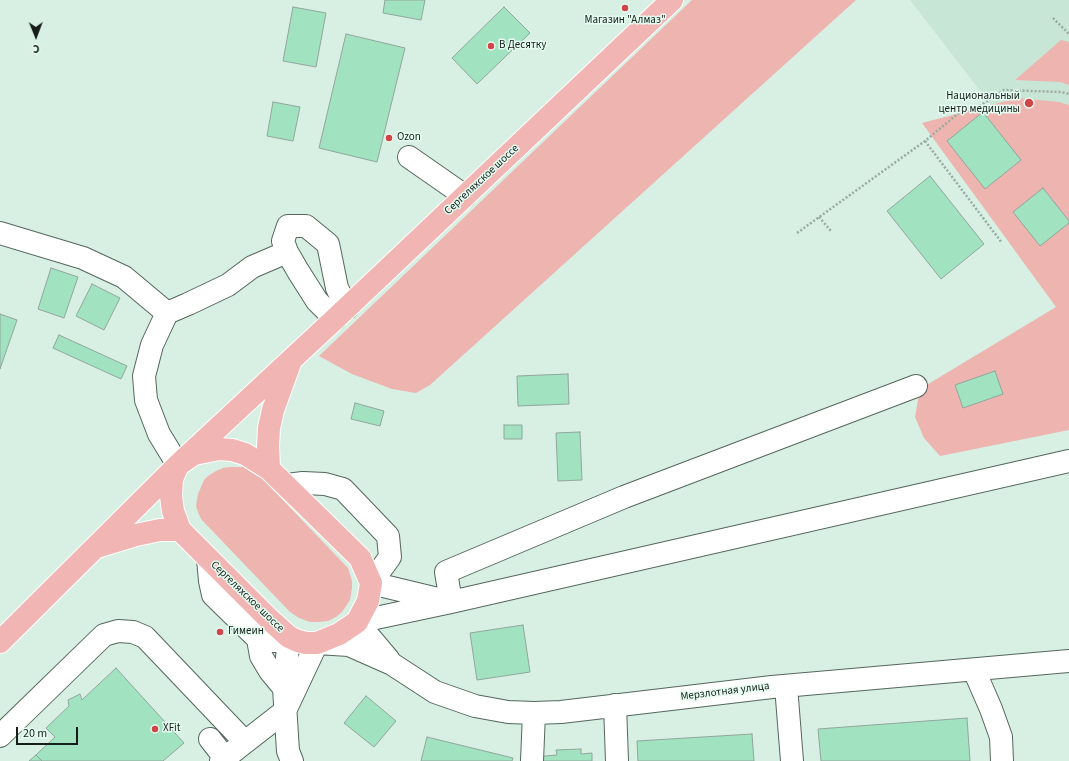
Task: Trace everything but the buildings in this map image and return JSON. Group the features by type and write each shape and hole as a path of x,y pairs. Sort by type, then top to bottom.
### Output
{"main road":[{"name":"Сергеляхское шоссе","path":"0,642 178,465 672,0"},
{"name":"Сергеляхское шоссе","path":"269,469 269,428 273,410 291,360"},
{"name":"Сергеляхское шоссе","path":"220,448 232,450 245,454 269,469 360,558 371,583 368,601 357,622 339,634 317,643 306,643 289,637 180,530 173,511 172,479 178,465 194,454 220,448"},
{"path":"95,548 136,535 160,530 180,530"}],"street":[{"path":"409,157 465,196"},
{"path":"288,226 306,226 328,244 341,313 317,301 298,271 283,241 288,226"},
{"path":"0,233 83,258 124,277 167,313"},
{"path":"178,465 159,434 146,400 144,376 152,345 167,313 228,285 252,267 288,252"},
{"path":"451,602 446,572 624,497 916,386"},
{"path":"392,664 357,622 451,602 1069,461"},
{"path":"287,485 303,483 325,484 343,489 388,536 390,557 371,583 451,602"},
{"path":"208,559 213,595 258,639 261,656 270,671 284,688"},
{"path":"0,736 104,635 118,631 133,632 145,637 245,742"},
{"path":"258,639 274,641 289,637 284,688 288,751 292,761"},
{"path":"210,740 224,759 285,711 317,643 349,645 392,664"},
{"name":"Мерзлотная улица","path":"392,664 435,692 475,706 508,712 534,713 561,712 786,686 1069,661"},
{"path":"974,670 1001,737 1002,761"},
{"path":"786,686 792,761"},
{"path":"615,706 617,761"},
{"path":"532,761 534,713"}],"path":[{"path":"1053,18 1069,34"},
{"path":"797,233 926,141 960,112 972,111 1004,90 1061,92 1069,94"},
{"path":"926,141 1002,243"},
{"path":"819,217 831,231"}],"shaded area":[{"path":"692,0 856,0 430,385 416,393 392,389 352,374 319,356"},
{"name":"Национальный центр медицины","path":"910,0 1069,0 1069,206"},
{"path":"1061,40 1069,42 1069,85 1060,82 1015,80"},
{"path":"1018,98 1059,102 1069,105 1069,430 940,456 924,438 915,417 920,389 1056,307 922,123"},
{"path":"230,467 245,467 255,471 348,568 352,581 350,600 342,612 336,617 328,621 310,622 299,618 290,612 201,519 196,506 198,494 204,480 216,471"}],"place":[{"name":"Магазин \"Алмаз\"","path":"625,8"},
{"name":"В Десятку","path":"491,46"},
{"name":"Национальный центр медицины","path":"1029,103"},
{"name":"Ozon","path":"389,138"},
{"name":"Гимеин","path":"220,632"},
{"name":"XFit","path":"155,729"}]}
